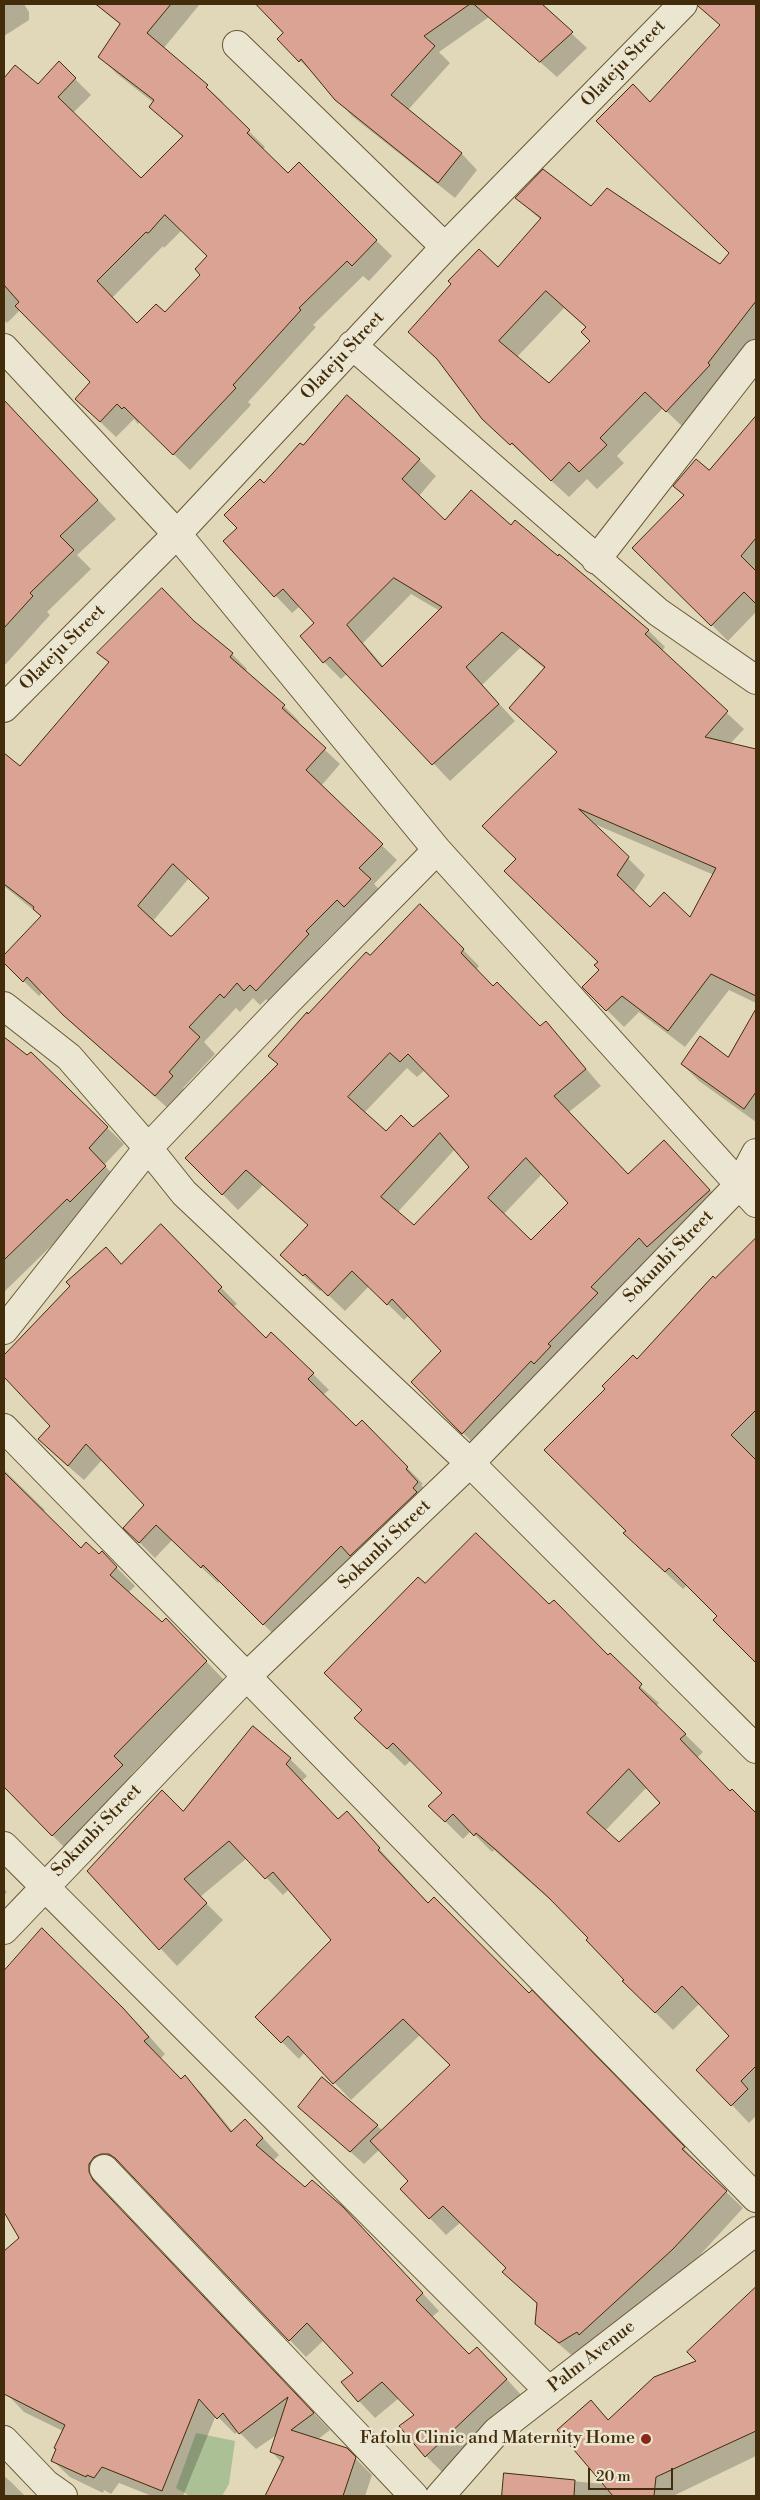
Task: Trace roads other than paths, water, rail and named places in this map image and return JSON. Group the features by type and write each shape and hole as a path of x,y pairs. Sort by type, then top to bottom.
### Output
{"street":[{"name":"Olateju Street","path":"4,708 177,534 445,247 683,4"},
{"path":"237,45 445,247"},
{"path":"352,345 596,560 658,612 756,680"},
{"path":"4,348 177,534 437,850 747,1194"},
{"path":"596,560 756,354"},
{"path":"4,1330 148,1148 289,1000 437,850"},
{"path":"4,1006 69,1056 148,1148 184,1194 470,1463 756,1750"},
{"name":"Sokunbi Street","path":"4,1930 246,1677 747,1194 756,1153"},
{"path":"4,1428 756,2198"},
{"path":"4,1846 549,2390"},
{"path":"104,2168 414,2496"},
{"name":"Palm Avenue","path":"440,2496 497,2431 756,2231"},
{"path":"4,2440 46,2484 63,2496"}],"place":[{"name":"Fafolu Clinic and Maternity Home","path":"646,2439"}]}
